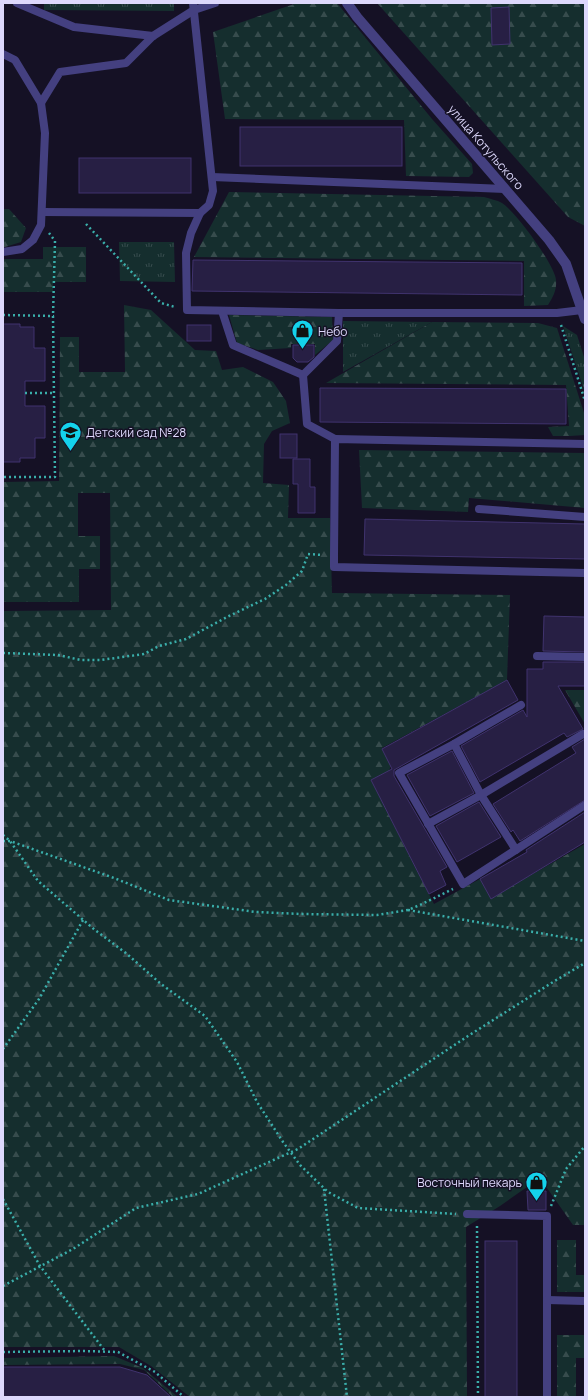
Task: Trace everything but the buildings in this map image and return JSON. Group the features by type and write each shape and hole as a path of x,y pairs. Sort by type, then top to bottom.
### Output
{"street":[{"name":"улица Котульского","path":"347,3 357,17 549,240 566,264 584,314"}],"lane":[{"path":"17,3 74,27 153,36"},
{"path":"41,103 60,72 126,62 153,36 193,7 215,3"},
{"path":"193,7 213,191 209,205 200,213 191,233 186,253 187,310 339,313 584,314"},
{"path":"3,54 15,60 41,103 45,133 41,225 33,240 22,249 3,252"},
{"path":"212,177 505,189"},
{"path":"42,212 200,213"},
{"path":"222,311 233,345 303,375"},
{"path":"303,375 338,341 339,313"},
{"path":"303,375 307,424 335,439 585,444"},
{"path":"335,439 334,567 585,573"},
{"path":"479,509 585,517"},
{"path":"537,656 585,657"},
{"path":"521,705 454,744 399,773 463,884 585,805"},
{"path":"428,824 481,795 583,734"},
{"path":"454,744 481,795 516,850"},
{"path":"467,1214 547,1216 547,1397"},
{"path":"547,1300 585,1301"}],"path":[{"path":"76,212 161,303 187,310"},
{"path":"3,477 55,477 53,316 55,241 41,225"},
{"path":"557,313 585,401"},
{"path":"3,315 53,316"},
{"path":"25,393 54,393"},
{"path":"3,653 58,655 81,660 101,660 144,654 159,646 186,640 229,616 265,600 302,571 308,554 334,556"},
{"path":"3,835 10,841 38,881 161,984 205,1016 237,1062 257,1102 290,1152 300,1165 324,1189 358,1208 467,1214"},
{"path":"3,841 10,841 114,878 169,900 256,912 377,915 408,910 463,884"},
{"path":"408,910 585,941"},
{"path":"3,1049 39,999 83,920"},
{"path":"3,1286 73,1249 136,1208 198,1194 290,1152 494,1019 585,963"},
{"path":"547,1216 566,1169 585,1146"},
{"path":"324,1189 348,1397"},
{"path":"3,1199 40,1266 106,1351"},
{"path":"477,1214 478,1397"},
{"path":"3,1352 118,1352 155,1372 184,1397"}],"green space":[{"path":"44,3 174,3 174,11 44,10"},
{"path":"297,3 337,3 432,119 472,164 473,173 469,177 406,176 404,120 225,119 213,32"},
{"path":"377,3 585,3 585,226 568,217"},
{"path":"229,192 484,197 496,200 502,203 516,216 542,251 554,273 556,280 555,290 548,305 524,306 524,261 194,257"},
{"path":"3,209 9,209 26,228 21,242 5,247 3,247"},
{"path":"119,242 174,242 175,282 120,281"},
{"path":"43,247 86,247 86,282 53,282 53,292 3,292 3,259 43,259"},
{"path":"124,305 151,310 195,350 216,351 222,370 243,367 273,382 286,401 290,423 272,431 264,444 263,483 289,485 288,518 330,518 332,593 510,595 507,680 382,748 391,765 389,771 371,780 434,904 480,879 491,898 585,844 585,1225 573,1225 547,1188 527,1187 466,1227 467,1397 190,1397 151,1366 119,1347 3,1347 3,611 111,610 110,493 78,493 78,536 100,536 100,569 79,569 79,602 3,602 3,482 59,481 60,337 79,337 79,372 125,372"},
{"path":"229,315 332,317 333,340 315,355 315,344 291,344 291,348 258,350 237,343"},
{"path":"343,321 432,322 343,372"},
{"path":"432,322 538,323 557,328 585,416 585,435 553,436 548,427 569,426 566,385 326,383"},
{"path":"563,326 577,335 585,360 585,393"},
{"path":"359,450 585,453 585,508 469,498 468,512 362,508"},
{"path":"565,690 585,690 585,724"},
{"path":"557,1240 576,1240 576,1275 585,1275 585,1292 557,1292"},
{"path":"557,1335 585,1335 585,1358 576,1358 576,1396 585,1397 557,1397"},
{"path":"114,1356 143,1368 178,1397 173,1397 144,1370 120,1364 3,1365 3,1358"}],"place":[{"name":"Небо","path":"303,350"},
{"name":"Детский сад №28","path":"71,452"},
{"name":"Восточный пекарь","path":"537,1202"}]}
